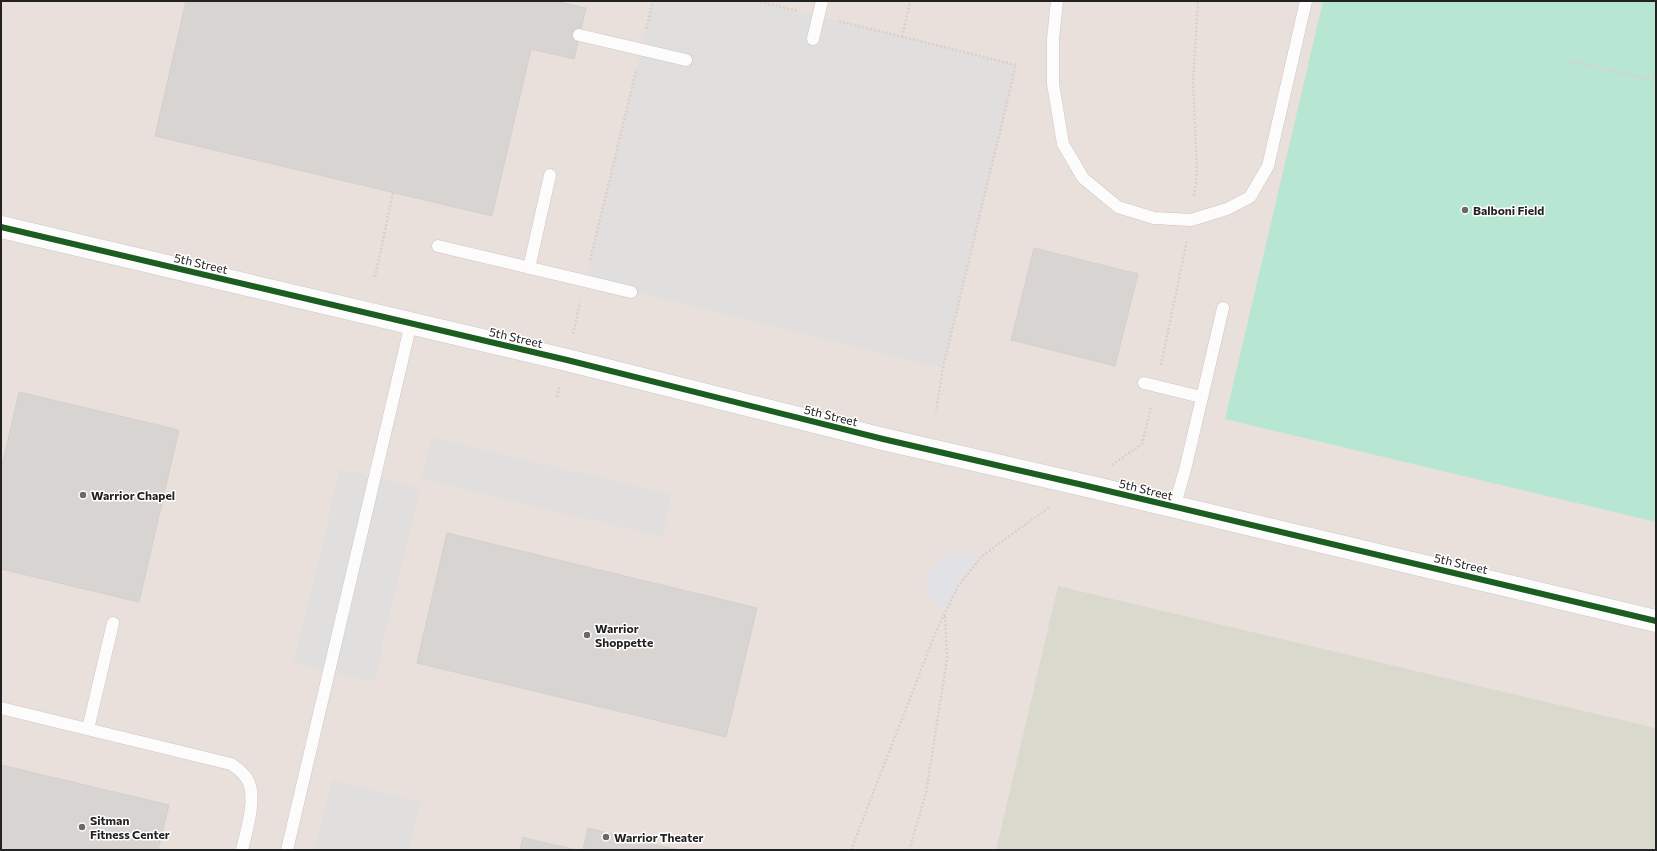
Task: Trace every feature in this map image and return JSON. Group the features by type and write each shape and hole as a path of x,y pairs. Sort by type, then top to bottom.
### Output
{"street":[{"name":"5th Street","path":"1,227 567,360 853,432 1656,621"}],"lane":[{"path":"813,39 822,1"},
{"path":"1057,1 1053,39 1053,84 1062,144 1083,178 1118,207 1154,218 1192,220 1227,209 1250,198 1268,166 1306,1"},
{"path":"579,36 686,60"},
{"path":"529,268 550,175"},
{"path":"438,246 586,280 631,292"},
{"path":"1174,507 1185,470 1201,397 1224,308"},
{"path":"287,850 411,323"},
{"path":"1144,383 1201,397"},
{"path":"88,729 113,623"},
{"path":"1,708 231,764 240,770 248,780 252,803 242,850"}],"path":[{"path":"557,397 653,1"},
{"path":"756,1 1016,65 945,360 936,411"},
{"path":"902,37 910,1"},
{"path":"851,850 945,612 958,586 982,556 1042,512 1142,444 1192,220 1197,172 1193,82 1198,1"},
{"path":"1570,61 1656,81"},
{"path":"375,277 393,193"},
{"path":"910,850 926,793 947,659 945,612"}],"shaded area":[{"path":"1,1 1656,1 1656,850 1,850"},
{"path":"653,1 756,1 1016,65 943,368 586,280"},
{"path":"432,437 672,495 662,537 422,479"},
{"path":"340,469 420,488 374,682 294,663"},
{"path":"959,553 982,556 958,586 945,612 934,605 928,595 927,576 932,566 940,557"},
{"path":"1058,586 1656,728 1656,850 996,850"},
{"path":"332,780 421,801 409,850 315,850"}],"green space":[{"name":"Balboni Field","path":"1323,1 1656,1 1656,522 1225,419"}],"building":[{"path":"186,1 555,1 586,8 574,59 531,49 492,216 155,136"},
{"path":"1034,248 1138,274 1115,366 1011,340"},
{"name":"Warrior Chapel","path":"19,392 179,430 139,602 1,569 1,470"},
{"name":"Warrior Shoppette","path":"447,533 757,608 726,737 417,663"},
{"name":"Sitman Fitness Center","path":"1,765 169,805 158,850 1,850"},
{"name":"Warrior Theater","path":"588,828 644,842 679,850 583,850"},
{"path":"523,837 537,841 578,850 520,850"}],"cycle path":[{"path":"1,227 567,360 883,439 1656,621"}],"place":[{"name":"Balboni Field","path":"1465,210"},
{"name":"Warrior Chapel","path":"83,495"},
{"name":"Warrior Shoppette","path":"587,635"},
{"name":"Sitman Fitness Center","path":"82,827"},
{"name":"Warrior Theater","path":"606,837"}]}
